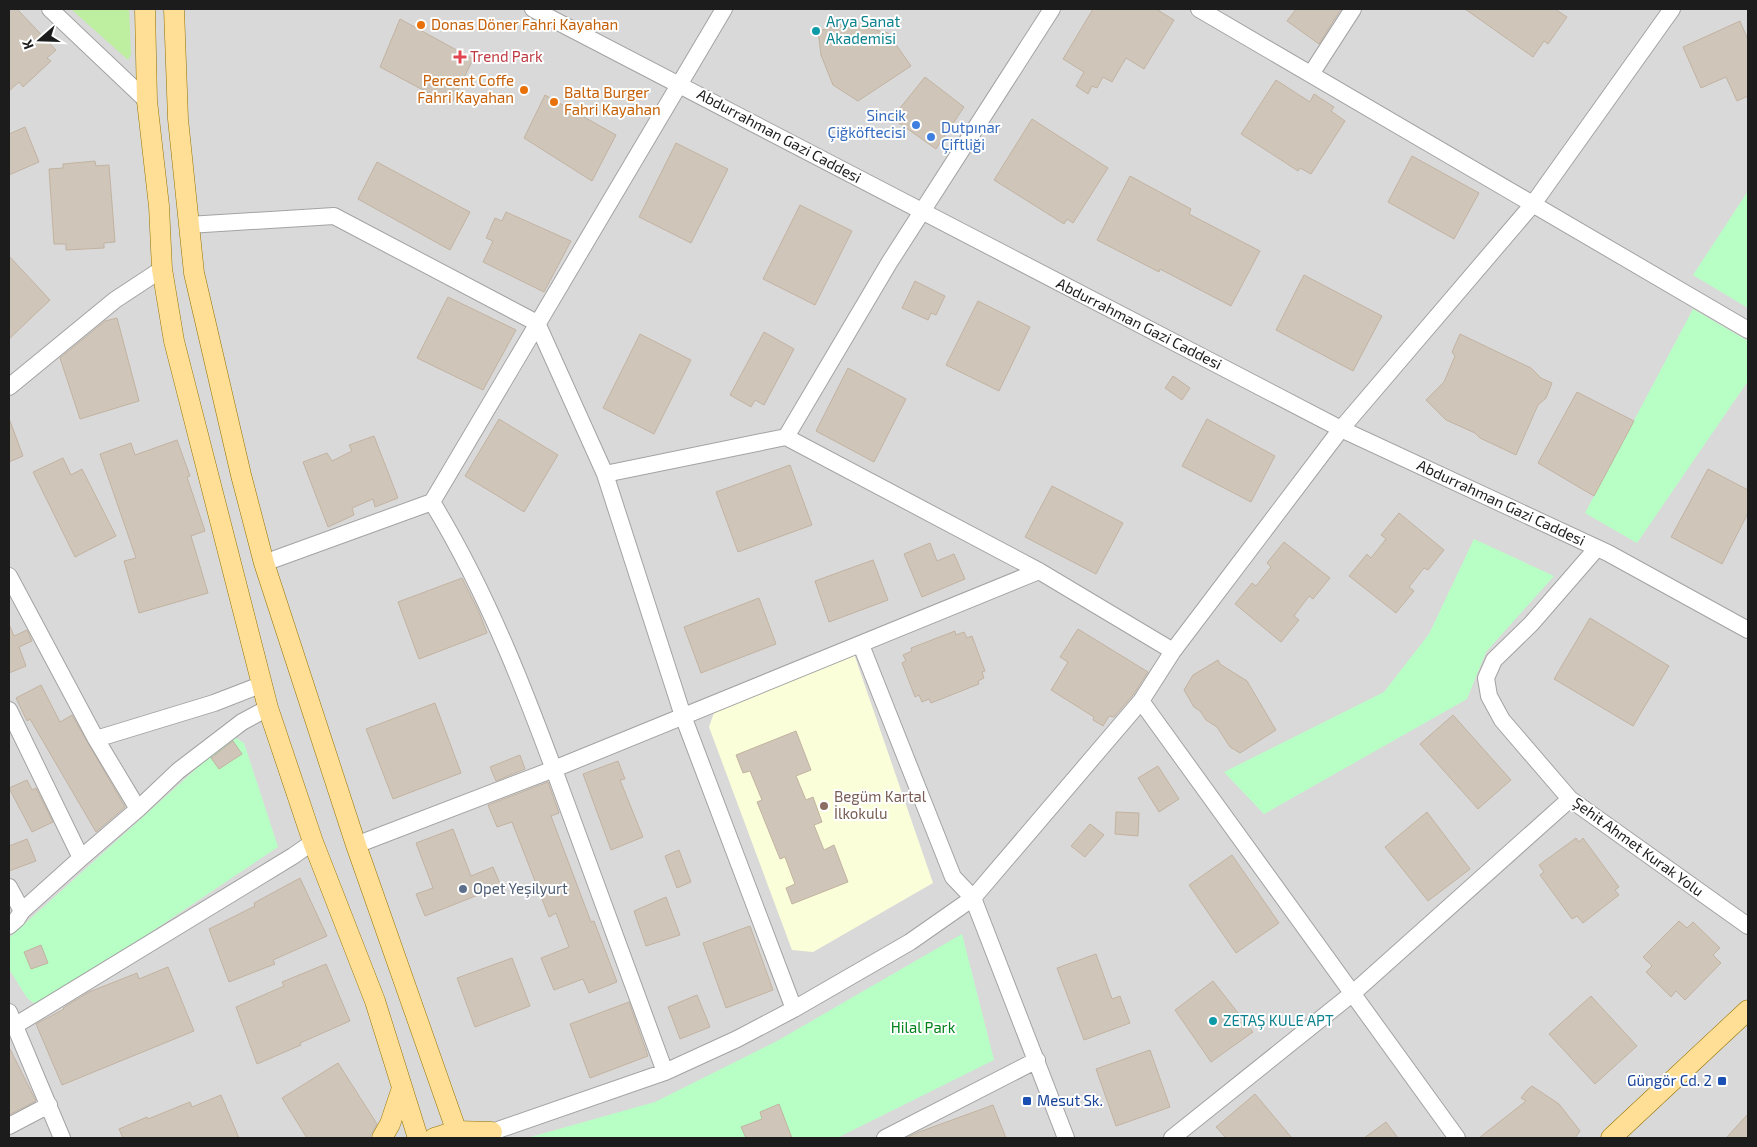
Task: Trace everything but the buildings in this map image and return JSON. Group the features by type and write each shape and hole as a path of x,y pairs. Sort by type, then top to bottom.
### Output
{"main road":[{"path":"145,9 147,101 158,206 162,269 174,341 268,708 313,842 375,1001 418,1138"},
{"path":"177,15 178,119 194,272 264,563 356,845 457,1134"},
{"path":"1612,1138 1748,1010"},
{"path":"382,1138 390,1124 402,1088"},
{"path":"434,1138 457,1134 488,1135"}],"street":[{"path":"50,9 147,101"},
{"name":"Abdurrahman Gazi Caddesi","path":"532,9 679,83 1341,429 1597,548 1748,630"},
{"path":"264,563 432,502 724,9"},
{"path":"786,437 921,211 1052,9"},
{"path":"1199,9 1748,330"},
{"path":"1311,74 1353,9"},
{"path":"488,1135 665,1072 737,1039 794,1009 910,942 973,898 1141,701 1173,651 1341,429 1532,204 1672,9"},
{"path":"188,225 334,216 537,322 605,474 683,716 794,1009"},
{"path":"9,387 115,300 162,269"},
{"path":"605,474 786,437 1039,571 1173,651"},
{"path":"432,502 454,537 491,612 522,686 665,1072"},
{"name":"Şehit Ahmet Kurak Yolu","path":"1597,548 1531,624 1494,660 1486,678 1488,696 1502,720 1570,799 1748,926"},
{"path":"356,845 554,769 1039,571"},
{"path":"9,576 96,739 138,809"},
{"path":"861,645 953,877 973,898 1066,1138"},
{"path":"96,739 214,703 263,684"},
{"path":"1141,701 1457,1138"},
{"path":"9,926 17,919 22,910 138,809 178,771 242,722 268,708"},
{"path":"9,710 81,858"},
{"path":"1172,1138 1353,993 1570,799"},
{"path":"62,1138 12,1018 293,856 313,842"},
{"path":"9,887 22,910"},
{"path":"885,1138 1037,1060"},
{"path":"9,1126 48,1105"}],"shaded area":[{"path":"9,9 1748,9 1748,1138 9,1138"},
{"path":"854,654 933,883 813,952 792,950 709,727 715,710"}],"green space":[{"path":"71,9 129,9 131,54 128,60"},
{"path":"1748,191 1748,308 1693,275"},
{"path":"1693,309 1748,341 1748,381 1637,543 1585,513"},
{"path":"1474,539 1554,576 1486,652 1467,699 1264,814 1224,772 1384,692 1429,634"},
{"path":"236,738 244,743 278,847 39,1007 27,998 9,969 9,938 227,741"},
{"name":"Hilal Park","path":"962,934 994,1060 837,1138 527,1138 655,1102 777,1041"}],"place":[{"name":"Donas Döner Fahri Kayahan","path":"421,25"},
{"name":"Arya Sanat Akademisi","path":"816,31"},
{"name":"Trend Park","path":"460,57"},
{"name":"Percent Coffe Fahri Kayahan","path":"524,90"},
{"name":"Balta Burger Fahri Kayahan","path":"554,102"},
{"name":"Sincik Çiğköftecisi","path":"916,125"},
{"name":"Dutpınar Çiftliği","path":"931,137"},
{"name":"Begüm Kartal İlkokulu","path":"824,806"},
{"name":"Opet Yeşilyurt","path":"463,889"},
{"name":"ZETAŞ KULE APT","path":"1213,1021"},
{"name":"Güngör Cd. 2","path":"1722,1081"},
{"name":"Mesut Sk.","path":"1027,1101"}]}
